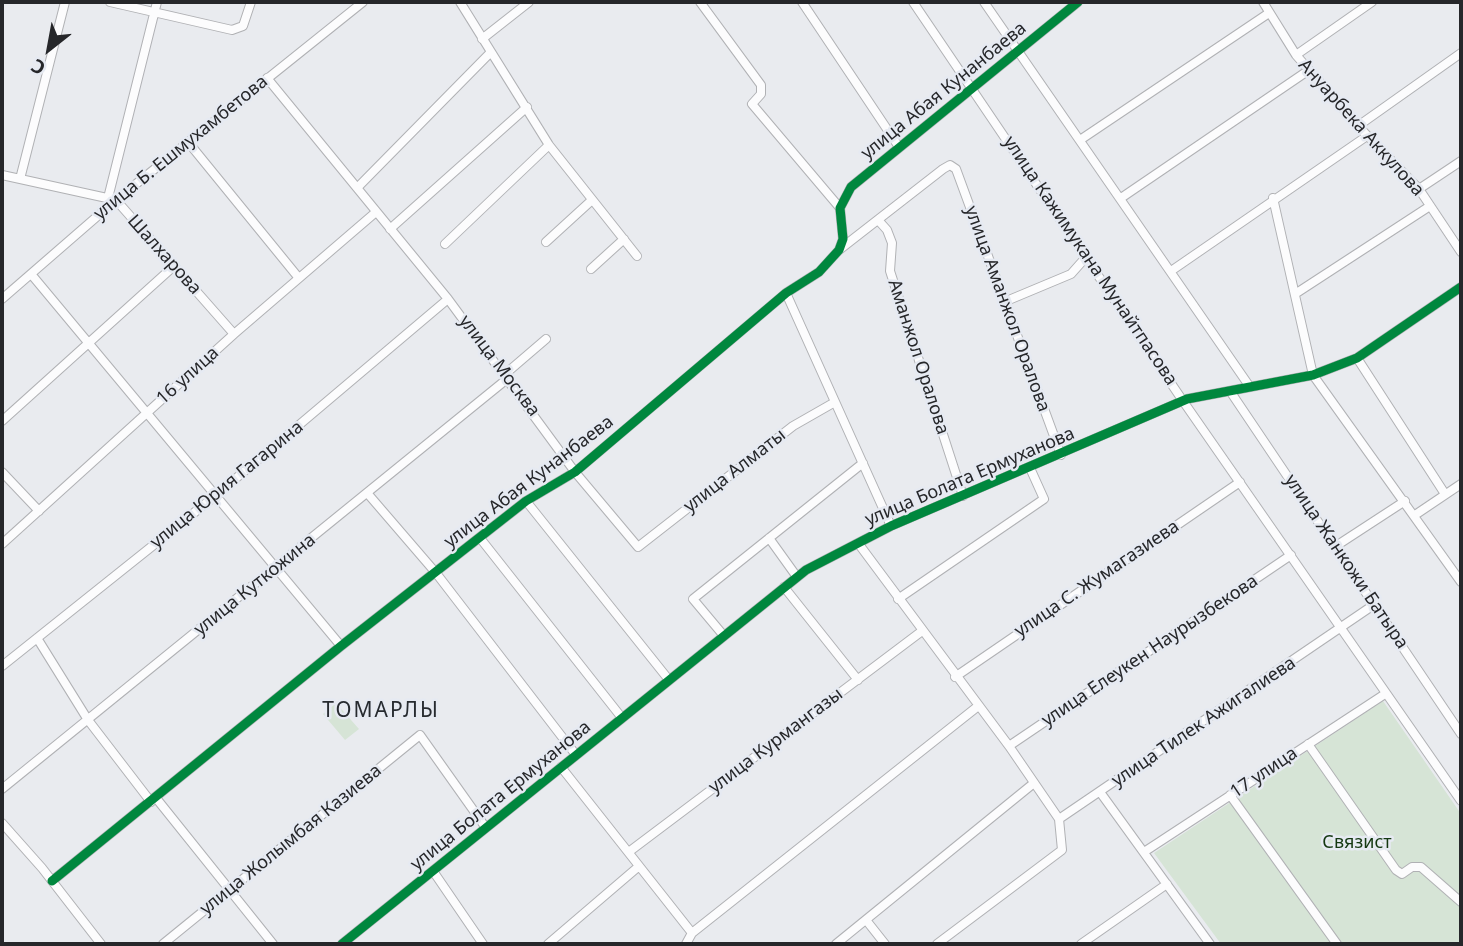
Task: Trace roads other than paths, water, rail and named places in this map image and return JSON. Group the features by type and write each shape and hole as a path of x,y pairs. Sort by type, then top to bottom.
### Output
{"street":[{"path":"20,179 65,2"},
{"path":"110,2 225,30 238,29 246,20 251,2"},
{"path":"2,175 112,199 157,2"},
{"name":"улица Б. Ешмухамбетова","path":"2,299 112,199 363,2"},
{"path":"460,2 549,145 636,256"},
{"path":"482,38 529,2"},
{"path":"715,2 702,5 761,85 761,94 752,104 840,208 843,239 839,250"},
{"path":"802,2 899,147"},
{"name":"улица Кажимукана Мунайтпасова","path":"913,2 1340,630 1461,801"},
{"path":"984,2 1250,387"},
{"name":"улица Абая Кунанбаева","path":"840,208 851,187 1078,2"},
{"name":"Ануарбека Аккулова","path":"1264,2 1296,55 1358,127 1419,189 1461,252"},
{"path":"1296,55 1373,2"},
{"path":"1080,139 1269,13"},
{"path":"357,188 491,51"},
{"path":"1358,127 1461,52"},
{"path":"1121,198 1309,70"},
{"name":"улица Москва","path":"267,78 448,299 575,472 638,547"},
{"path":"390,229 527,107"},
{"path":"1171,271 1273,198 1367,136"},
{"path":"188,142 298,277"},
{"path":"445,244 549,145"},
{"path":"1419,189 1461,160"},
{"name":"улица Абая Кунанбаева","path":"52,881 341,646 526,501 575,472 786,293 819,272 839,250 950,165"},
{"name":"улица Аманжол Оралова","path":"950,165 956,169 1060,455"},
{"path":"824,191 836,192 851,187"},
{"path":"1273,198 1313,375 1461,582"},
{"name":"Шалхарова","path":"112,199 234,334"},
{"path":"546,242 592,200"},
{"path":"1295,293 1430,206"},
{"name":"16 улица","path":"2,544 298,277 376,212"},
{"name":"Аманжол Оралова","path":"878,220 887,230 892,243 890,271 963,496"},
{"path":"591,269 624,239"},
{"path":"1004,302 1071,274 1087,256"},
{"path":"2,421 174,266"},
{"path":"31,274 341,646"},
{"name":"улица Болата Ермуханова","path":"342,944 797,577 891,526 1183,401 1313,375 1357,358 1461,287"},
{"path":"786,293 891,526"},
{"name":"улица Юрия Гагарина","path":"2,666 215,496 448,299"},
{"name":"улица Куткожина","path":"2,789 368,494 546,339"},
{"path":"1357,358 1445,494"},
{"name":"улица Жанкожи Батыра","path":"1230,391 1461,734"},
{"name":"улица Алматы","path":"638,547 793,426 835,402"},
{"path":"724,636 692,599 863,463"},
{"path":"898,599 1044,499 1030,468"},
{"path":"2,472 39,511"},
{"name":"улица С. Жумагазиева","path":"955,677 1240,482"},
{"path":"1415,515 1461,484"},
{"path":"368,494 436,573 576,755"},
{"path":"526,501 669,680"},
{"path":"1336,546 1405,501"},
{"path":"480,538 622,718"},
{"path":"769,538 797,577"},
{"path":"858,543 977,707 1009,746 1059,819 1062,850 937,944"},
{"name":"улица Елеукен Наурызбекова","path":"1009,746 1291,555"},
{"path":"784,587 858,680"},
{"name":"улица Тилек Ажигалиева","path":"1059,819 1375,604"},
{"name":"улица Курмангазы","path":"630,851 922,632"},
{"path":"37,638 88,720 272,944"},
{"name":"17 улица","path":"1144,852 1385,694"},
{"path":"686,944 691,933 977,707"},
{"name":"улица Жолымбая Казиева","path":"163,944 420,735 486,828"},
{"path":"1308,744 1396,870 1402,874 1416,866 1461,902"},
{"path":"561,767 630,851 638,867 691,933"},
{"path":"836,944 1034,783"},
{"path":"1100,792 1210,944"},
{"path":"1230,795 1337,944"},
{"path":"2,823 52,881 98,943"},
{"path":"548,944 638,867"},
{"path":"433,871 483,944"},
{"path":"1081,944 1167,884"},
{"path":"866,920 885,944"}],"district":[{"name":"ТОМАРЛЫ","path":"381,711"}],"park label":[{"name":"Связист","path":"1357,843"}]}
